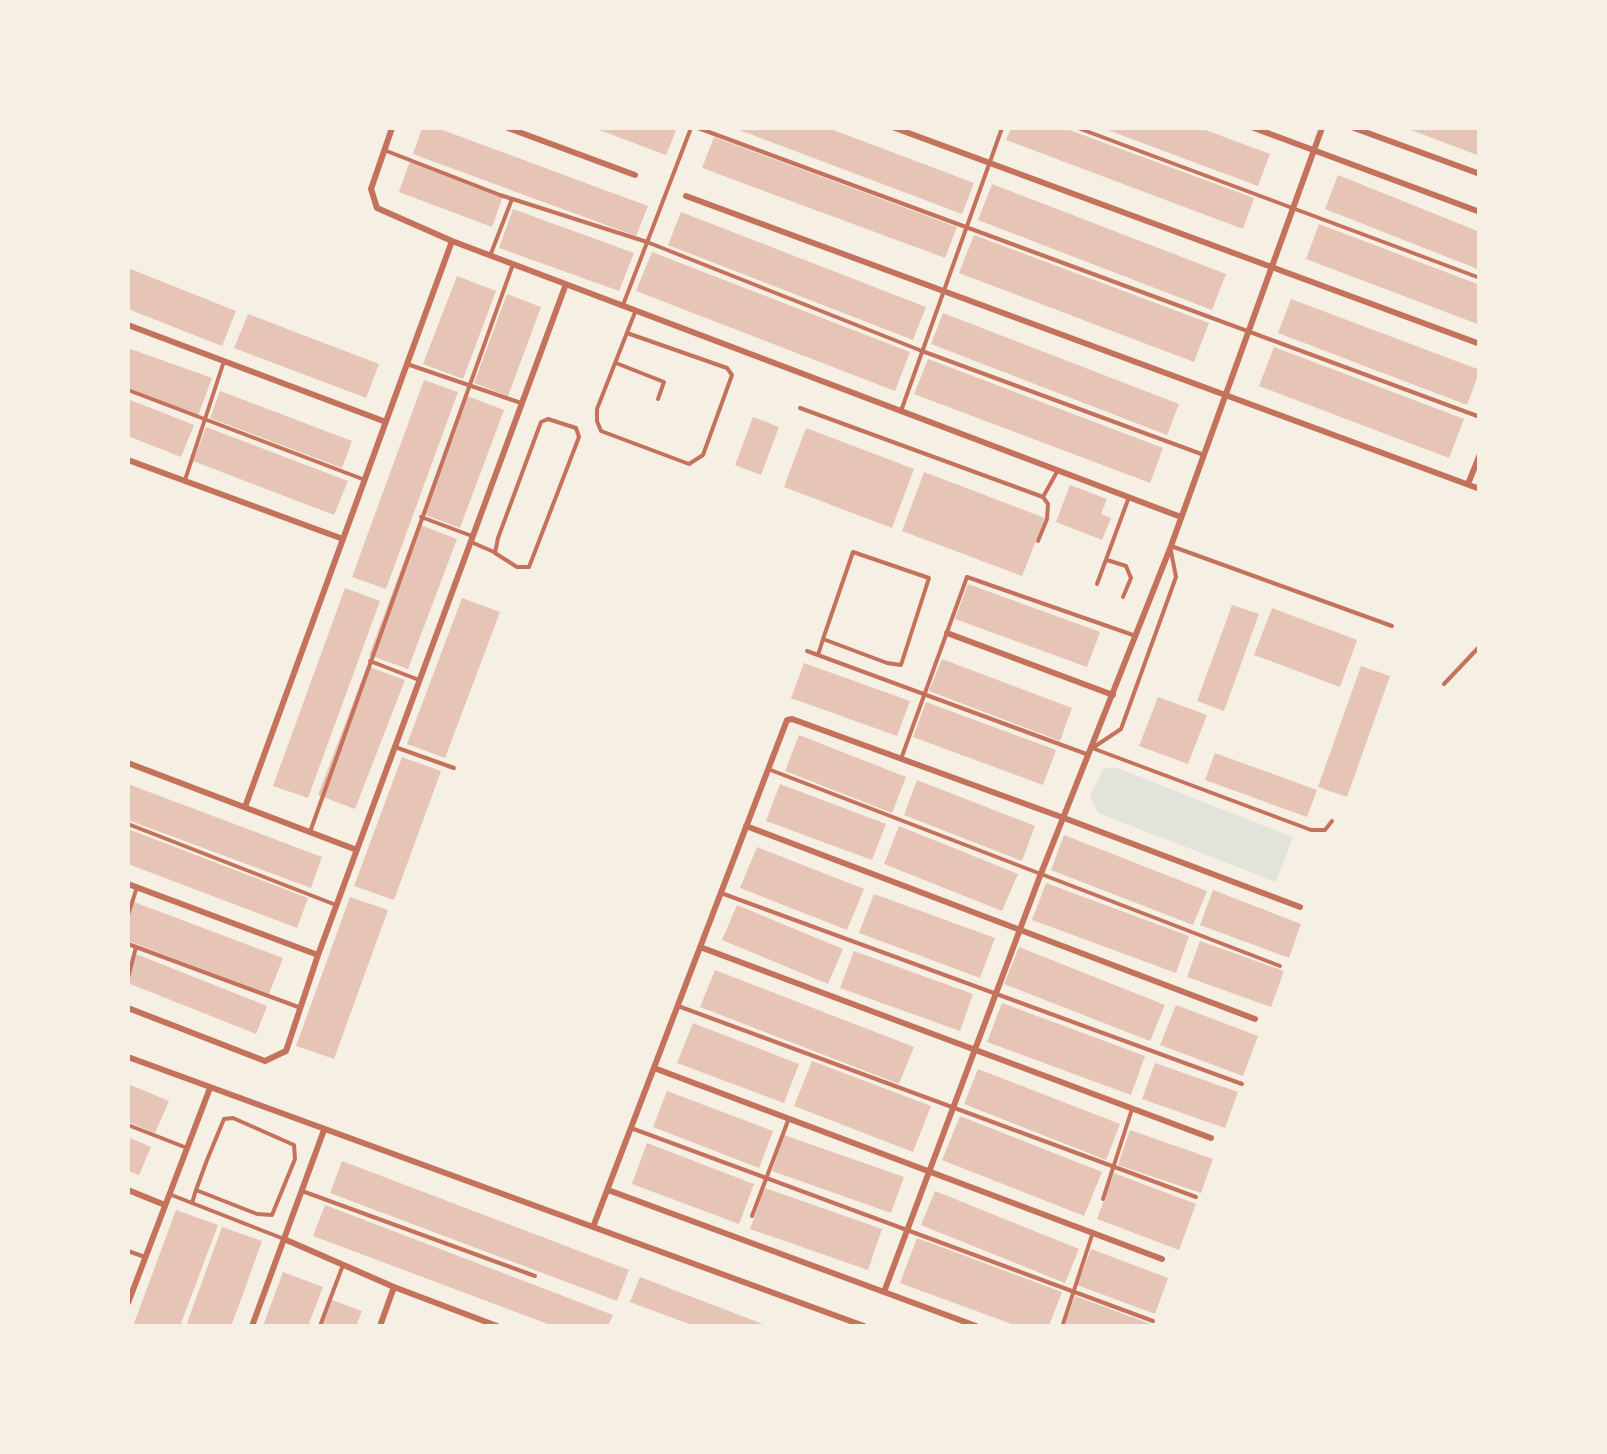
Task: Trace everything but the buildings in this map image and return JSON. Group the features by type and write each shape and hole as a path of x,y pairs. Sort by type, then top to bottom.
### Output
{"street":[{"path":"392,128 371,189 377,208 490,256 1181,517"},
{"path":"508,128 635,175"},
{"path":"895,128 1480,344"},
{"path":"1254,128 1480,212"},
{"path":"884,1292 1040,876 1181,517 1322,128"},
{"path":"1354,128 1480,174"},
{"path":"686,196 1480,488"},
{"path":"245,807 452,241"},
{"path":"128,1008 265,1061 286,1052 336,905 566,284"},
{"path":"128,325 386,422"},
{"path":"1468,484 1480,454"},
{"path":"128,460 343,539"},
{"path":"947,633 1113,695"},
{"path":"593,1227 788,720 901,758 1300,907"},
{"path":"128,764 357,850"},
{"path":"746,826 1255,1020"},
{"path":"128,884 318,955"},
{"path":"700,948 1211,1138"},
{"path":"128,1056 864,1326"},
{"path":"654,1068 1162,1259"},
{"path":"128,1302 210,1088"},
{"path":"252,1326 324,1130"},
{"path":"128,1190 165,1205"},
{"path":"608,1190 976,1326"},
{"path":"284,1239 497,1326"},
{"path":"380,1326 394,1287"}],"lane":[{"path":"622,306 690,128"},
{"path":"698,128 1480,417"},
{"path":"901,411 1002,128"},
{"path":"1078,128 1480,278"},
{"path":"384,150 512,200 647,242 1204,455"},
{"path":"490,256 512,200"},
{"path":"310,832 513,264"},
{"path":"627,334 726,368 732,374 703,455 689,464 601,431 597,410 636,310"},
{"path":"184,481 224,361"},
{"path":"616,363 664,382 658,399"},
{"path":"407,364 522,403"},
{"path":"128,390 364,480"},
{"path":"800,408 1042,497 1048,504 1047,518 1038,541"},
{"path":"421,517 472,539 517,567 530,566 579,438 576,428 548,420 541,422 495,553"},
{"path":"1042,497 1058,470"},
{"path":"1097,584 1128,497"},
{"path":"1170,546 1392,626"},
{"path":"1091,751 1122,729 1176,577 1170,546"},
{"path":"818,654 853,552 929,578 901,665 887,664 823,640"},
{"path":"1107,560 1126,566 1130,578 1123,596"},
{"path":"901,758 967,577 1136,636"},
{"path":"1444,684 1480,646"},
{"path":"807,651 1311,830 1324,830 1332,821"},
{"path":"370,661 420,680"},
{"path":"395,747 454,768"},
{"path":"768,769 1280,966"},
{"path":"128,824 336,905"},
{"path":"128,915 137,887"},
{"path":"721,893 1242,1084"},
{"path":"128,944 302,1008"},
{"path":"128,978 136,947"},
{"path":"678,1006 1196,1197"},
{"path":"1103,1199 1132,1109"},
{"path":"192,1202 196,1190 224,1119 233,1118 294,1145 295,1159 272,1215 257,1214 196,1190"},
{"path":"752,1216 789,1118"},
{"path":"128,1126 187,1148"},
{"path":"632,1128 1153,1321"},
{"path":"302,1191 535,1276"},
{"path":"169,1194 284,1239"},
{"path":"1063,1324 1093,1232"},
{"path":"128,1251 145,1257"},
{"path":"320,1326 343,1265"}],"shaded area":[{"path":"1104,768 1117,768 1293,837 1276,882 1098,813 1090,796"}]}
